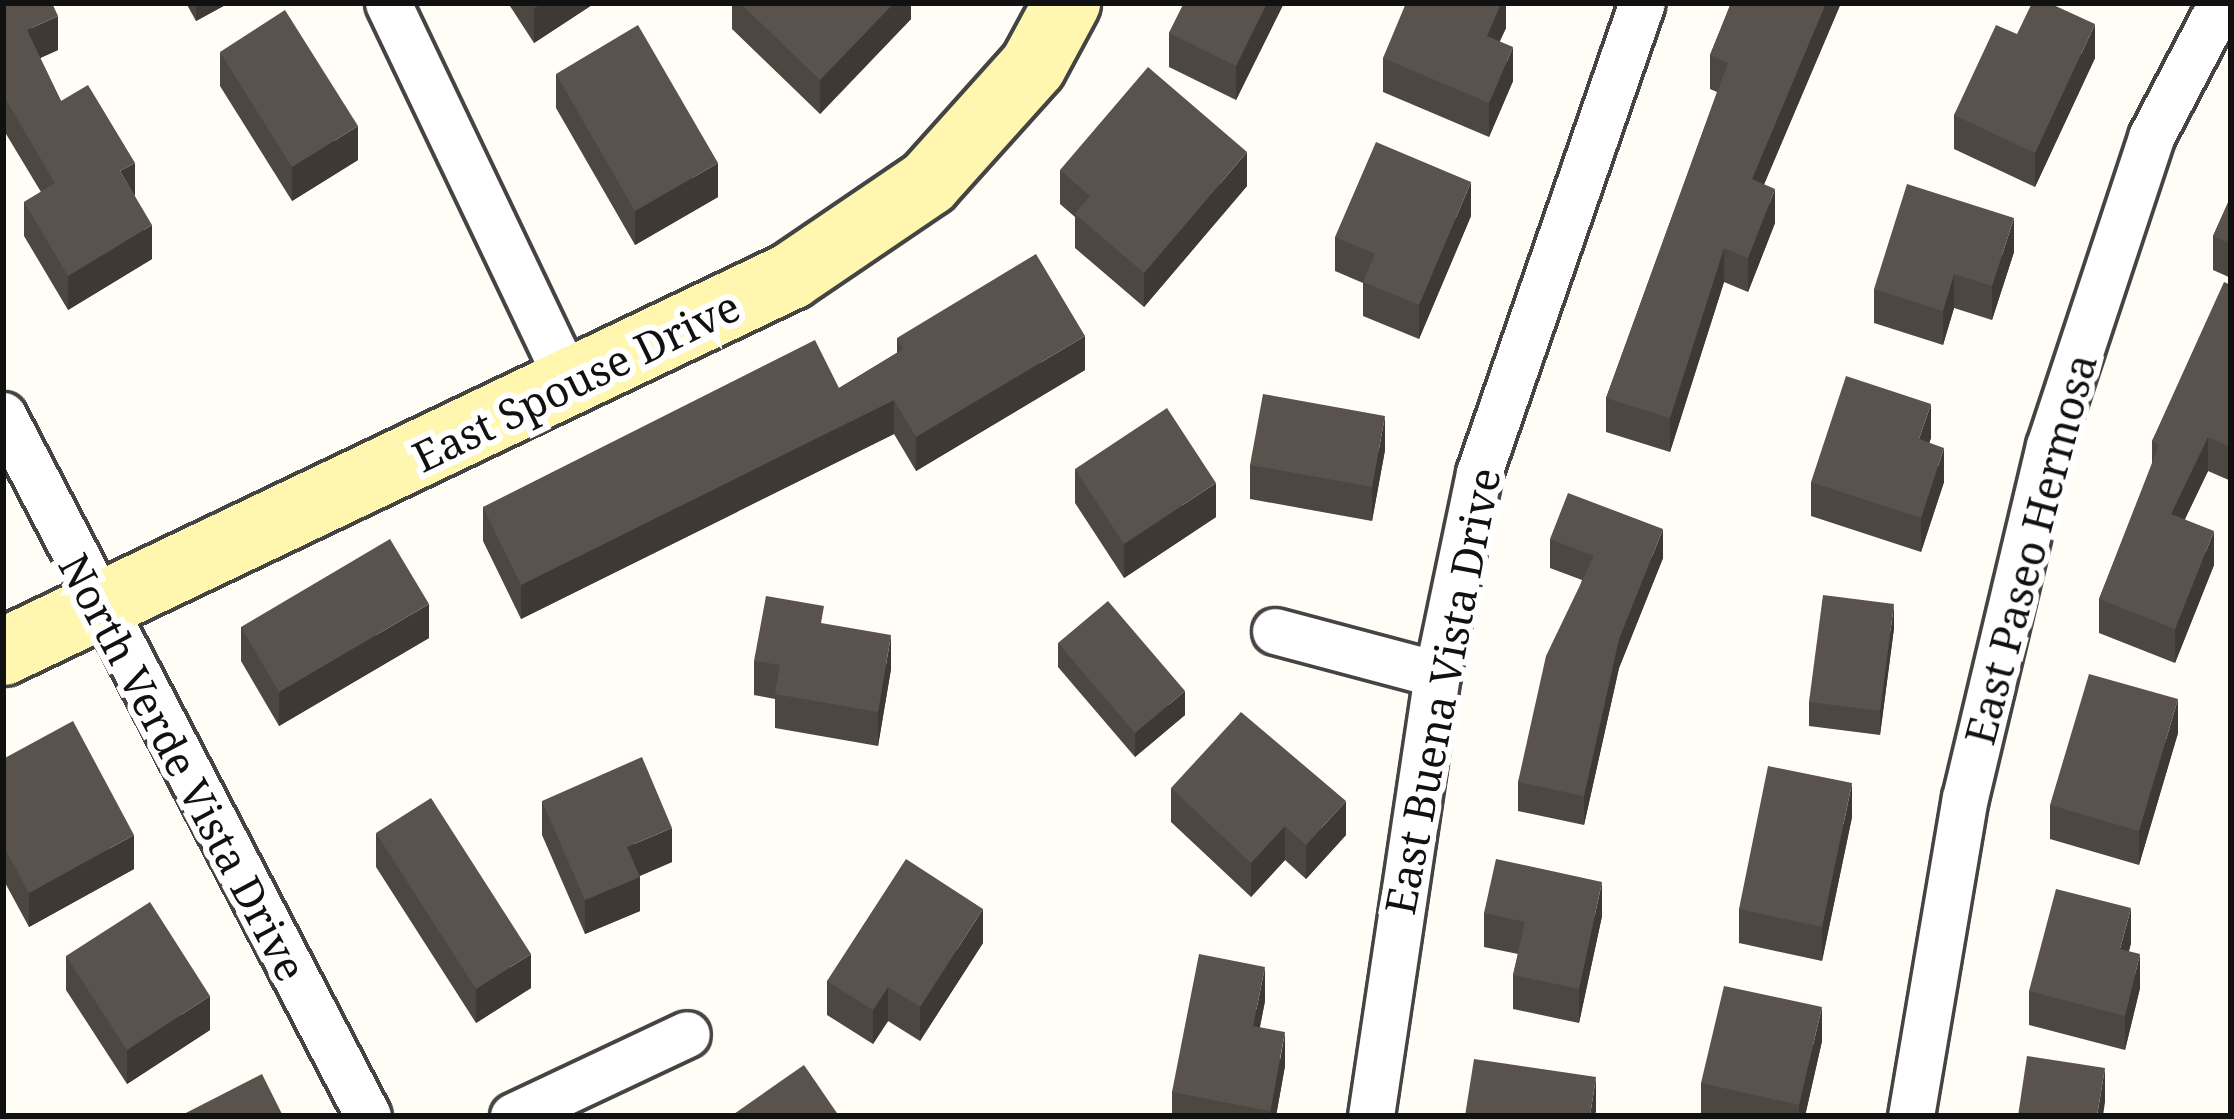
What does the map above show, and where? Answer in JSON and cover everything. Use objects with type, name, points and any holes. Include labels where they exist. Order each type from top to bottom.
[{"type":"main road","name":"East Spouse Drive","points":[[3,652],[571,386],[791,276],[928,183],[1033,66],[1067,3]]},
{"type":"street","points":[[388,3],[571,386]]},
{"type":"street","name":"East Buena Vista Drive","points":[[1371,1116],[1437,674],[1479,473],[1642,3]]},
{"type":"street","name":"East Paseo Hermosa","points":[[1911,1116],[1965,798],[2049,446],[2151,137],[2221,3]]},
{"type":"street","name":"North Verde Vista Drive","points":[[3,415],[97,608],[368,1116]]},
{"type":"street","points":[[1275,631],[1437,674]]},
{"type":"street","points":[[513,1116],[687,1034]]},
{"type":"building","points":[[3,3],[52,3],[58,16],[27,30],[61,101],[88,85],[135,163],[120,171],[152,225],[68,276],[24,202],[55,183],[3,95]]},
{"type":"building","points":[[740,3],[894,3],[820,80]]},
{"type":"building","points":[[1184,3],[1267,3],[1236,66],[1169,33]]},
{"type":"building","points":[[1406,3],[1501,3],[1487,36],[1513,47],[1489,103],[1383,58]]},
{"type":"building","points":[[1731,3],[1826,3],[1752,179],[1775,189],[1748,258],[1724,248],[1670,418],[1606,398],[1728,63],[1710,55]]},
{"type":"building","points":[[2032,3],[2049,3],[2095,24],[2035,153],[1954,115],[1996,25],[2017,34]]},
{"type":"building","points":[[285,10],[358,126],[292,167],[220,52]]},
{"type":"building","points":[[638,25],[718,163],[635,211],[556,74]]},
{"type":"building","points":[[1148,67],[1247,152],[1144,273],[1075,214],[1090,196],[1060,170]]},
{"type":"building","points":[[1376,142],[1471,182],[1419,305],[1363,282],[1375,254],[1335,237]]},
{"type":"building","points":[[1907,184],[2014,218],[1992,286],[1954,274],[1943,311],[1874,289]]},
{"type":"building","points":[[2231,196],[2231,244],[2213,236]]},
{"type":"building","points":[[1036,254],[1085,336],[916,437],[894,400],[521,585],[483,507],[815,340],[839,388],[903,349],[897,338]]},
{"type":"building","points":[[2224,282],[2231,285],[2231,447],[2208,437],[2171,514],[2214,531],[2175,629],[2099,599],[2159,445],[2152,441]]},
{"type":"building","points":[[1846,376],[1931,404],[1919,439],[1944,448],[1921,518],[1811,482]]},
{"type":"building","points":[[1263,394],[1385,416],[1372,487],[1250,465]]},
{"type":"building","points":[[1167,408],[1216,483],[1124,544],[1075,469]]},
{"type":"building","points":[[1568,493],[1663,529],[1619,639],[1584,796],[1518,782],[1546,656],[1594,556],[1550,539]]},
{"type":"building","points":[[390,539],[429,604],[279,692],[241,627]]},
{"type":"building","points":[[1823,595],[1894,604],[1880,711],[1809,702]]},
{"type":"building","points":[[766,596],[824,606],[821,623],[891,635],[878,712],[775,694],[780,665],[754,661]]},
{"type":"building","points":[[1108,601],[1185,691],[1135,733],[1058,643]]},
{"type":"building","points":[[2089,674],[2178,699],[2139,831],[2050,805]]},
{"type":"building","points":[[1241,712],[1346,801],[1306,845],[1285,826],[1251,863],[1171,788]]},
{"type":"building","points":[[73,721],[134,835],[29,893],[3,845],[3,759]]},
{"type":"building","points":[[642,757],[672,828],[627,847],[640,877],[585,900],[542,801]]},
{"type":"building","points":[[1768,766],[1852,783],[1822,927],[1739,909]]},
{"type":"building","points":[[431,798],[531,954],[476,989],[376,833]]},
{"type":"building","points":[[906,859],[983,909],[920,1007],[888,987],[873,1010],[827,981]]},
{"type":"building","points":[[1496,859],[1602,882],[1579,989],[1513,975],[1525,922],[1484,913]]},
{"type":"building","points":[[2056,889],[2131,908],[2120,949],[2140,954],[2125,1016],[2029,991]]},
{"type":"building","points":[[150,902],[210,996],[127,1050],[66,956]]},
{"type":"building","points":[[1199,954],[1265,967],[1253,1026],[1285,1032],[1270,1111],[1172,1092]]},
{"type":"building","points":[[1724,986],[1822,1007],[1799,1105],[1701,1083]]},
{"type":"building","points":[[2027,1056],[2105,1068],[2097,1116],[2018,1116]]},
{"type":"building","points":[[1474,1059],[1596,1077],[1590,1116],[1465,1116]]},
{"type":"building","points":[[804,1065],[839,1116],[731,1116]]},
{"type":"building","points":[[262,1074],[283,1116],[180,1116]]}]
